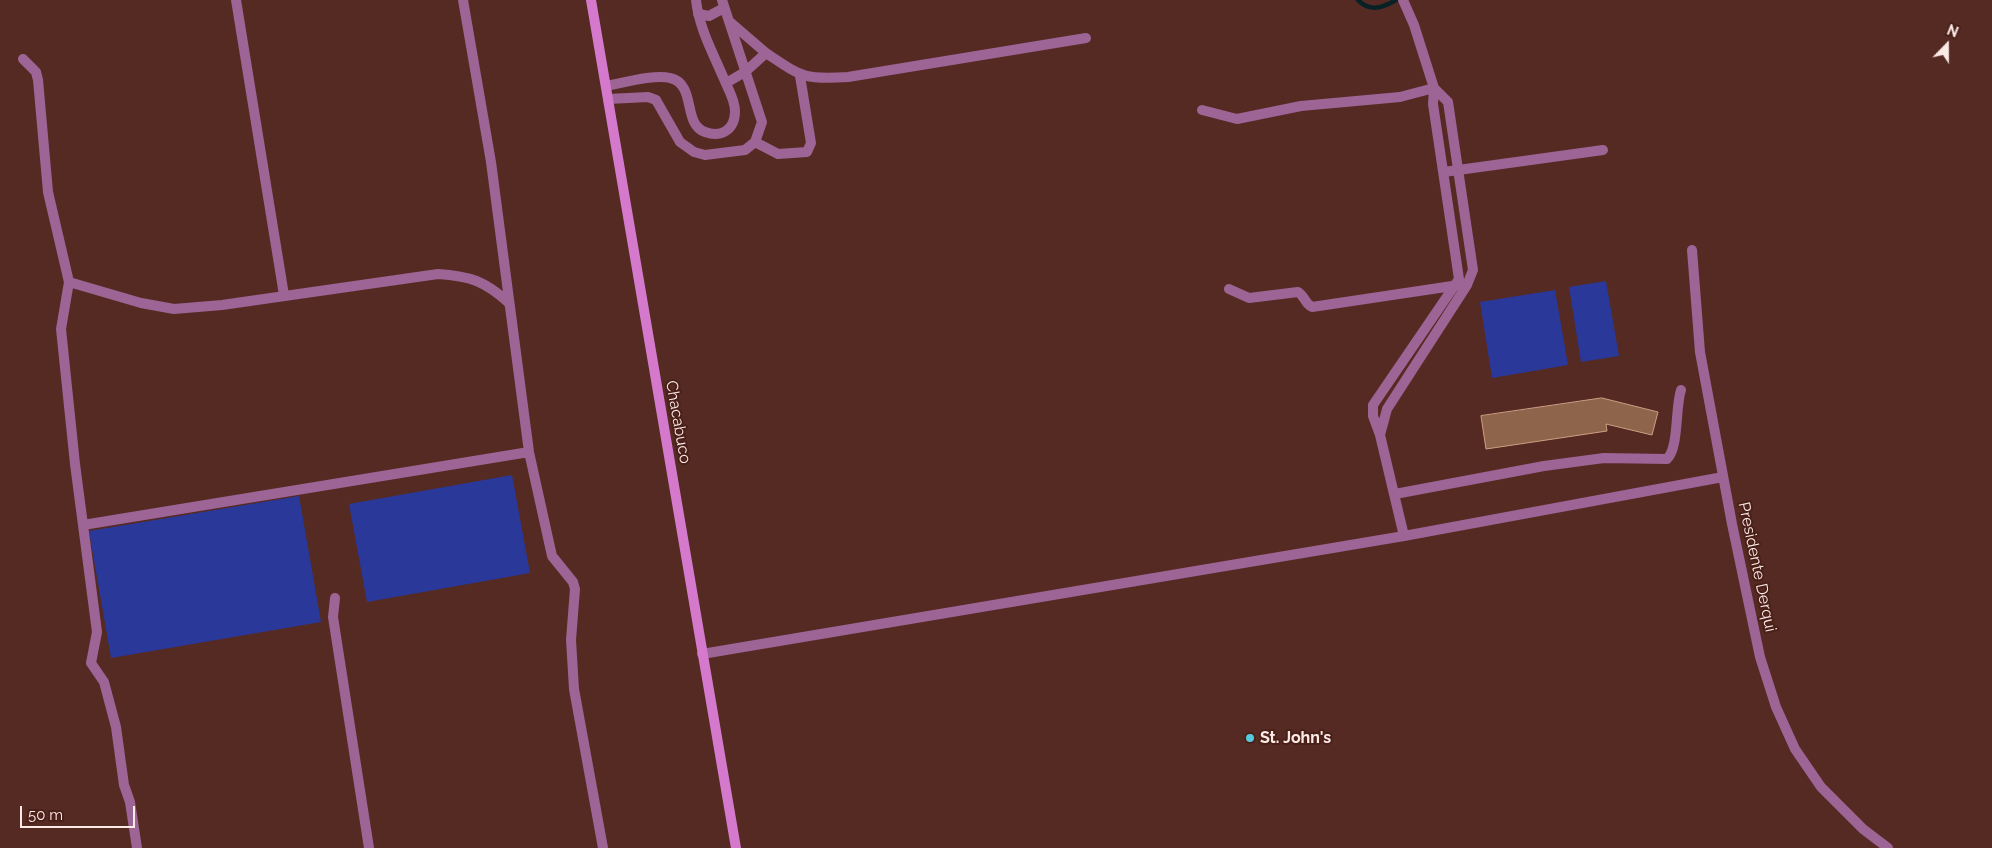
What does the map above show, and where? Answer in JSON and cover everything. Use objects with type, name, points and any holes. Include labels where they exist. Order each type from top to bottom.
[{"type":"street","points":[[236,0],[284,295]]},
{"type":"street","points":[[463,0],[491,162],[529,452],[552,556],[573,582],[575,589],[571,640],[574,689],[603,848]]},
{"type":"street","name":"Chacabuco","points":[[591,0],[736,848]]},
{"type":"street","points":[[606,86],[671,78],[681,84],[686,92],[693,120],[698,128],[716,136],[724,134],[730,128],[735,112],[726,83],[698,14],[696,0]]},
{"type":"street","points":[[1403,0],[1414,25],[1434,88],[1433,104],[1459,268],[1459,279],[1373,405],[1373,416],[1396,494],[1404,536]]},
{"type":"street","points":[[608,99],[648,97],[656,100],[680,142],[694,152],[705,155],[745,150],[755,142],[762,122],[723,4],[709,16],[698,14]]},
{"type":"street","points":[[729,21],[766,53],[800,76],[817,79],[848,77],[1086,38]]},
{"type":"street","points":[[726,83],[745,72],[766,53]]},
{"type":"street","points":[[23,59],[36,72],[38,80],[48,192],[69,282],[61,329],[96,632],[91,663],[104,682],[116,727],[124,785],[130,802],[137,848]]},
{"type":"street","points":[[755,142],[778,154],[807,152],[811,143],[800,76]]},
{"type":"street","points":[[1202,110],[1237,118],[1302,106],[1400,98],[1434,88]]},
{"type":"street","points":[[1380,435],[1387,409],[1467,284],[1473,270],[1473,258],[1448,102],[1434,88]]},
{"type":"street","points":[[1444,172],[1603,150]]},
{"type":"street","name":"Presidente Derqui","points":[[1692,250],[1700,352],[1723,478],[1760,657],[1776,707],[1795,749],[1820,787],[1863,829],[1888,848]]},
{"type":"street","points":[[69,282],[141,303],[167,308],[199,307],[438,274],[472,278],[485,283],[509,303]]},
{"type":"street","points":[[1229,289],[1249,298],[1298,292],[1303,295],[1308,305],[1312,307],[1467,284]]},
{"type":"street","points":[[1396,494],[1500,473],[1594,459],[1667,459],[1672,454],[1674,448],[1675,416],[1681,390]]},
{"type":"street","points":[[83,525],[529,452]]},
{"type":"street","points":[[702,654],[1404,536],[1723,478]]},
{"type":"street","points":[[334,598],[333,617],[369,848]]},
{"type":"shaded area","points":[[1606,281],[1619,356],[1581,362],[1569,287]]},
{"type":"shaded area","points":[[1555,290],[1568,365],[1492,378],[1480,302]]},
{"type":"shaded area","points":[[512,475],[530,573],[367,602],[349,504]]},
{"type":"shaded area","points":[[299,496],[321,622],[111,658],[89,531]]},
{"type":"building","points":[[1602,398],[1658,412],[1652,435],[1606,424],[1607,431],[1486,449],[1481,416]]},
{"type":"waterway","points":[[1358,0],[1372,8],[1382,7],[1396,0]]},
{"type":"place","name":"St. John's","points":[[1250,738]]}]
